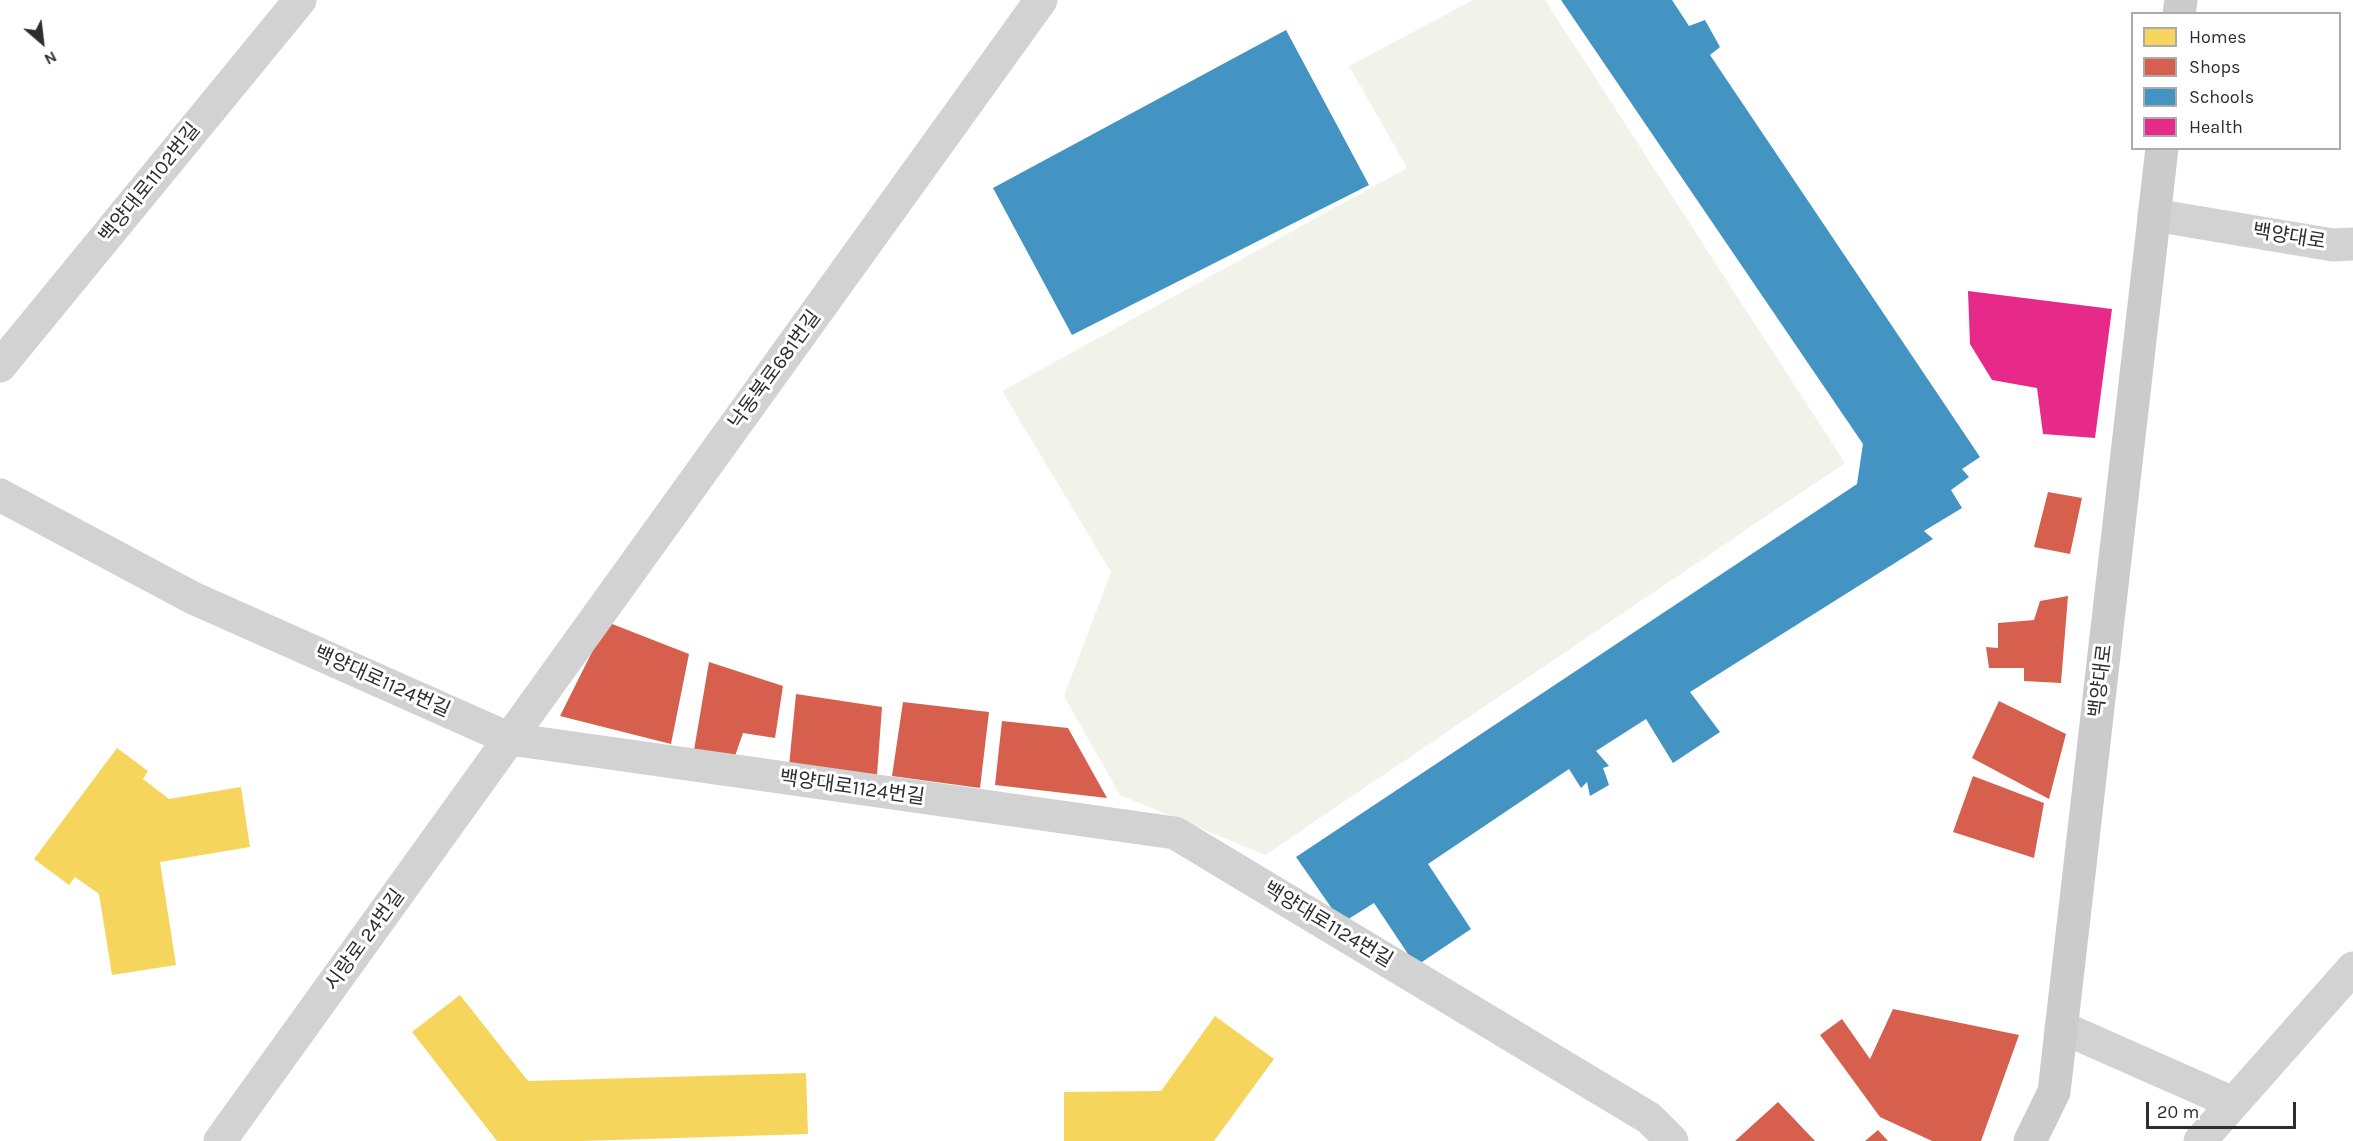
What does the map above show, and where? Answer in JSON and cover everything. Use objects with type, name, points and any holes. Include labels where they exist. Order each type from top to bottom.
[{"type":"main road","name":"백양대로","points":[[2030,1141],[2054,1092],[2163,150]]},
{"type":"street","name":"백양대로1102번길","points":[[0,366],[300,0]]},
{"type":"street","name":"낙동북로681번길","points":[[510,739],[1041,0]]},
{"type":"street","name":"백양대로","points":[[2154,215],[2333,245],[2353,244]]},
{"type":"street","name":"백양대로1124번길","points":[[0,495],[194,598],[510,739],[1175,833],[1649,1118],[1672,1141]]},
{"type":"street","name":"시랑로 24번길","points":[[220,1141],[510,739]]},
{"type":"street","points":[[2200,1141],[2353,968]]},
{"type":"street","points":[[2061,1027],[2233,1103]]},
{"type":"shaded area","points":[[1473,0],[1545,0],[1845,463],[1265,855],[1120,795],[1064,696],[1111,572],[1002,391],[1407,168],[1349,66]]},
{"type":"building: Homes","points":[[117,748],[148,771],[143,779],[169,799],[241,787],[250,847],[160,862],[176,965],[112,975],[99,894],[75,877],[69,885],[34,859]]},
{"type":"building: Homes","points":[[460,995],[528,1081],[806,1073],[808,1134],[580,1141],[497,1141],[412,1032]]},
{"type":"building: Homes","points":[[1215,1016],[1274,1059],[1214,1141],[1064,1141],[1064,1092],[1161,1091]]},
{"type":"building: Shops","points":[[2048,492],[2082,498],[2070,554],[2034,547]]},
{"type":"building: Shops","points":[[2068,596],[2061,683],[2024,681],[2024,668],[1989,668],[1986,647],[1998,648],[1998,623],[2034,620],[2040,601]]},
{"type":"building: Shops","points":[[607,622],[689,654],[671,744],[560,716]]},
{"type":"building: Shops","points":[[709,662],[783,686],[775,738],[743,733],[735,756],[694,750]]},
{"type":"building: Shops","points":[[796,694],[882,707],[877,775],[789,766]]},
{"type":"building: Shops","points":[[1999,701],[2066,734],[2049,799],[1972,758]]},
{"type":"building: Shops","points":[[903,702],[989,712],[980,788],[892,776]]},
{"type":"building: Shops","points":[[1002,721],[1068,728],[1107,798],[995,785]]},
{"type":"building: Shops","points":[[1973,776],[2044,803],[2034,858],[1953,832]]},
{"type":"building: Shops","points":[[1893,1009],[2019,1035],[1981,1141],[1932,1141],[1880,1117],[1820,1035],[1842,1019],[1870,1059]]},
{"type":"building: Shops","points":[[1778,1102],[1815,1141],[1735,1141]]},
{"type":"building: Shops","points":[[1878,1130],[1888,1141],[1865,1141]]},
{"type":"building: Schools","points":[[1561,0],[1672,0],[1689,26],[1705,20],[1720,47],[1710,55],[1980,457],[1962,469],[1969,477],[1951,490],[1962,508],[1924,531],[1933,539],[1690,692],[1720,732],[1673,763],[1646,719],[1596,751],[1609,766],[1603,768],[1609,785],[1590,796],[1587,782],[1581,788],[1569,769],[1428,864],[1471,929],[1416,966],[1374,903],[1342,923],[1296,857],[1857,484],[1863,444]]},
{"type":"building: Schools","points":[[1286,30],[1369,185],[1072,335],[993,188]]},
{"type":"building: Health","points":[[1968,291],[2112,309],[2095,438],[2043,434],[2037,388],[1992,380],[1970,344]]}]
